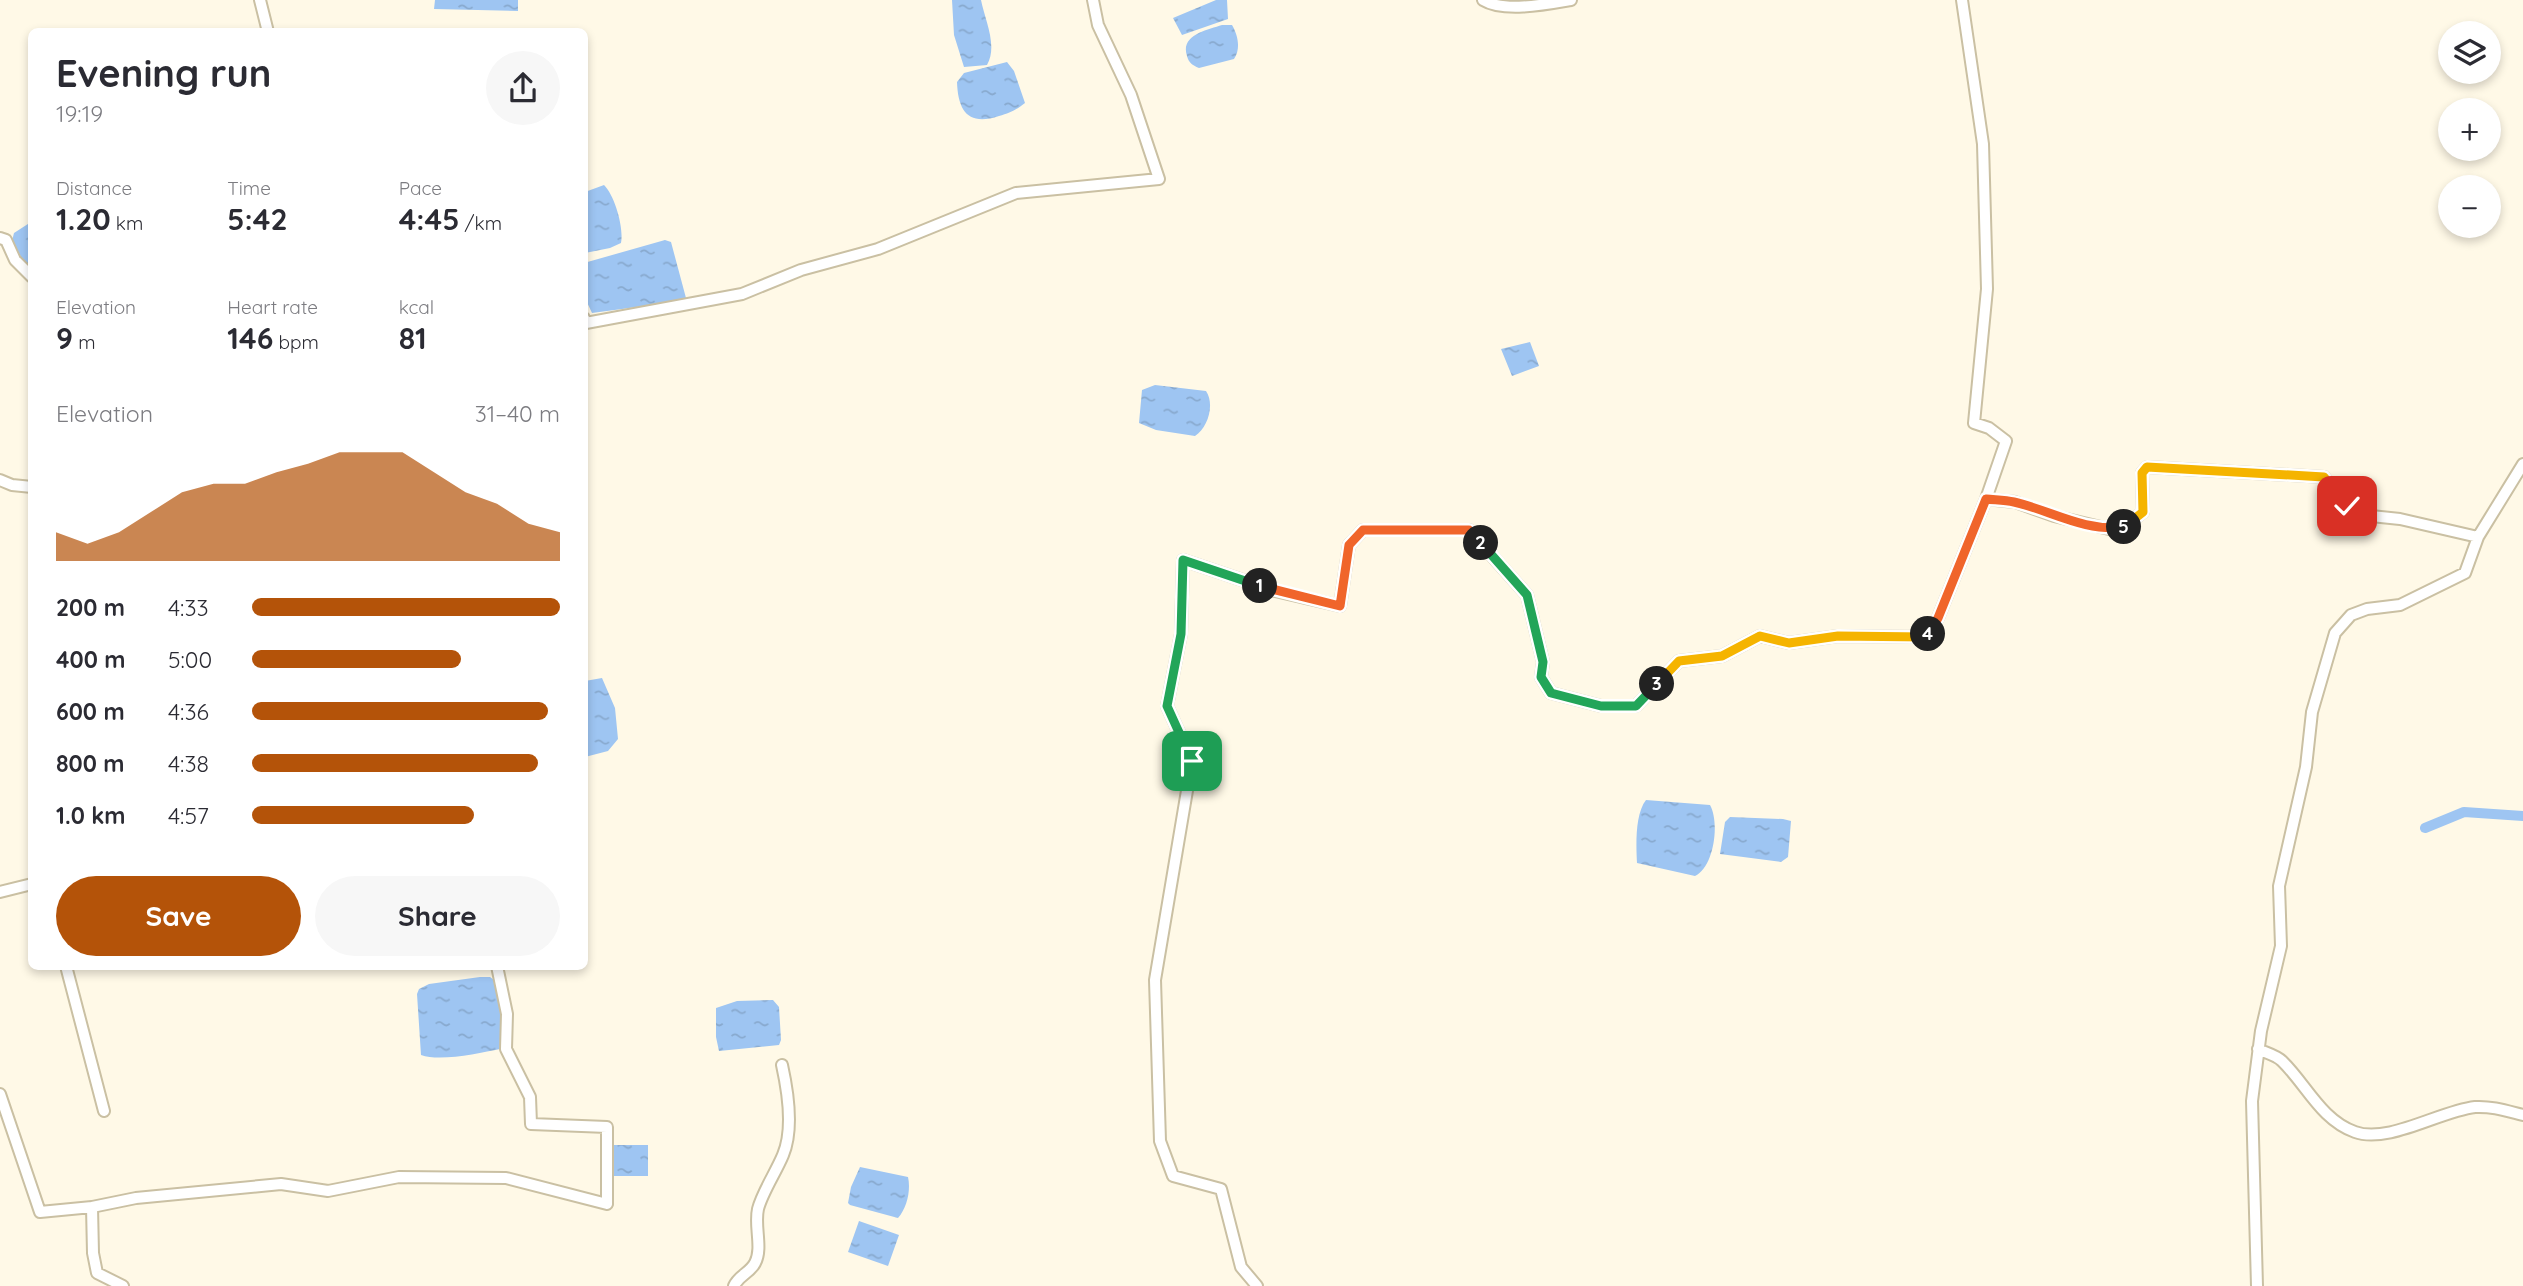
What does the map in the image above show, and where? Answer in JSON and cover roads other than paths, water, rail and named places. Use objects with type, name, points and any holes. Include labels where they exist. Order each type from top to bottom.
[{"type":"street","points":[[260,0],[267,28]]},
{"type":"street","points":[[588,323],[742,294],[802,270],[878,249],[1016,194],[1159,179],[1131,95],[1098,25],[1093,0]]},
{"type":"street","points":[[1483,0],[1495,5],[1538,6],[1571,0]]},
{"type":"street","points":[[1257,1286],[1241,1267],[1221,1189],[1173,1176],[1160,1142],[1155,980],[1192,761],[1167,706],[1181,634],[1183,560],[1275,591],[1340,606],[1349,545],[1363,530],[1469,530],[1527,595],[1543,662],[1541,677],[1551,693],[1601,706],[1636,706],[1679,661],[1722,656],[1760,636],[1789,643],[1838,636],[1926,637],[1938,618],[1986,499],[2006,441],[1989,428],[1973,423],[1986,289],[1983,144],[1962,0]]},
{"type":"street","points":[[0,238],[6,240],[15,260],[28,273]]},
{"type":"street","points":[[2257,1286],[2252,1101],[2258,1049],[2281,946],[2279,886],[2306,767],[2312,712],[2335,632],[2351,615],[2400,605],[2465,573],[2478,537],[2523,464]]},
{"type":"street","points":[[1986,499],[2015,502],[2054,516],[2109,529],[2124,527],[2143,512],[2142,473],[2147,467],[2324,477],[2352,514],[2400,519],[2478,537]]},
{"type":"street","points":[[0,480],[12,485],[28,487]]},
{"type":"street","points":[[0,892],[28,885]]},
{"type":"street","points":[[67,970],[104,1111]]},
{"type":"street","points":[[0,1094],[40,1212],[92,1207],[136,1198],[281,1184],[328,1191],[400,1177],[506,1178],[607,1204],[607,1127],[531,1125],[530,1097],[506,1049],[507,1014],[498,970]]},
{"type":"street","points":[[2258,1049],[2281,1059],[2308,1094],[2335,1121],[2356,1133],[2388,1133],[2475,1107],[2492,1107],[2523,1115]]},
{"type":"street","points":[[734,1286],[738,1278],[748,1272],[757,1259],[758,1209],[785,1152],[788,1104],[782,1065]]},
{"type":"street","points":[[92,1207],[93,1253],[97,1273],[123,1286]]},
{"type":"water","points":[[435,0],[518,0],[518,11],[434,9]]},
{"type":"water","points":[[952,0],[981,0],[991,41],[987,65],[964,67],[954,35]]},
{"type":"water","points":[[1216,0],[1227,0],[1228,19],[1182,35],[1173,18]]},
{"type":"water","points":[[1222,25],[1232,25],[1236,33],[1238,46],[1234,59],[1199,68],[1193,65],[1187,56],[1187,43],[1196,34]]},
{"type":"water","points":[[1007,62],[1014,71],[1025,103],[1010,112],[989,119],[973,118],[967,114],[960,101],[957,82],[964,73]]},
{"type":"water","points":[[604,185],[608,190],[618,212],[621,243],[588,252],[588,191]]},
{"type":"water","points":[[28,224],[28,264],[12,241],[14,233]]},
{"type":"water","points":[[665,240],[671,242],[686,298],[682,301],[592,313],[588,304],[588,262]]},
{"type":"water","points":[[1530,342],[1539,366],[1512,376],[1501,349]]},
{"type":"water","points":[[1155,385],[1206,391],[1210,409],[1207,422],[1200,432],[1195,436],[1156,430],[1139,423],[1142,390]]},
{"type":"water","points":[[602,678],[615,708],[618,739],[608,751],[588,756],[588,680]]},
{"type":"water","points":[[1646,800],[1710,805],[1715,822],[1711,854],[1702,871],[1695,876],[1637,863],[1638,821]]},
{"type":"water","points":[[1730,817],[1791,821],[1788,857],[1781,862],[1720,854],[1725,822]]},
{"type":"water","points":[[480,977],[494,980],[499,996],[504,1023],[500,1049],[449,1057],[421,1055],[417,994],[419,989],[429,984]]},
{"type":"water","points":[[773,1000],[779,1007],[779,1045],[719,1051],[716,1008],[737,1001]]},
{"type":"water","points":[[612,1145],[648,1145],[648,1176],[612,1176]]},
{"type":"water","points":[[860,1167],[908,1177],[908,1199],[898,1218],[848,1203],[851,1187]]},
{"type":"water","points":[[859,1221],[899,1235],[888,1266],[848,1252]]},
{"type":"waterway","points":[[2425,828],[2464,812],[2523,816]]}]
